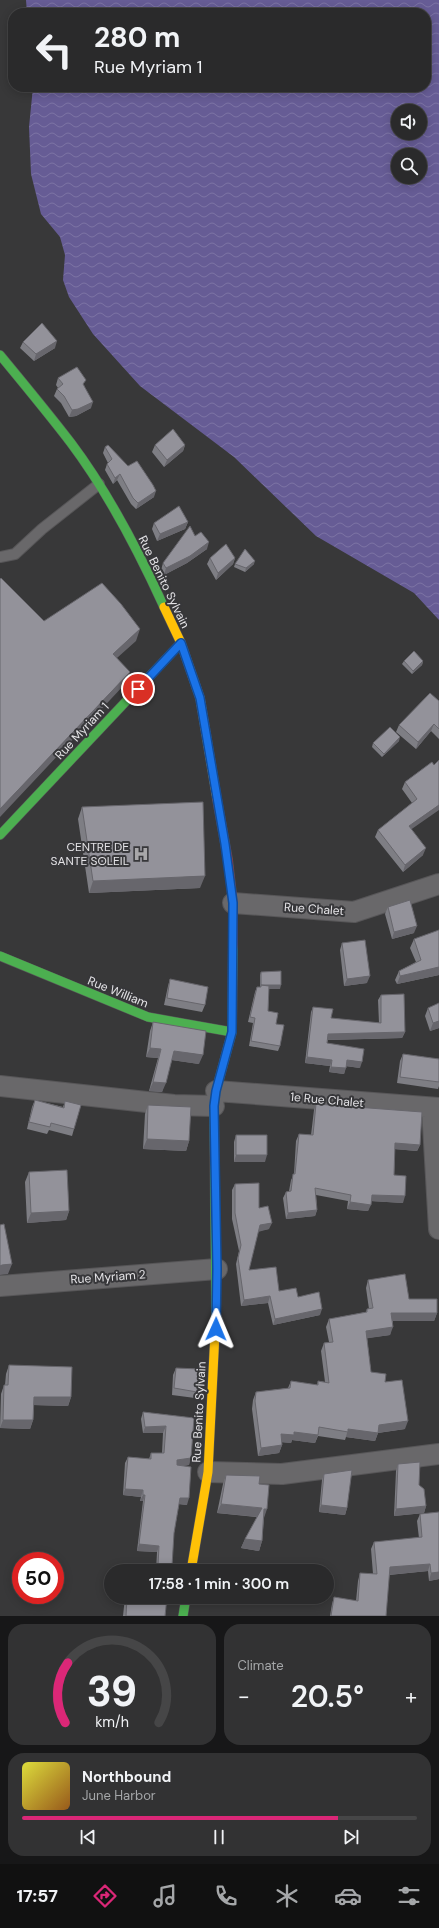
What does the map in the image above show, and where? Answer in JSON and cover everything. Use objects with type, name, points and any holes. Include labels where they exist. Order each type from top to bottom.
[{"type":"main road","name":"Rue Benito Sylvain","points":[[0,355],[71,443],[98,484],[152,580],[181,643],[200,698],[225,844],[233,903],[232,1032],[215,1098],[217,1269],[216,1329],[208,1472],[192,1564]]},
{"type":"main road","name":"Rue Myriam 1","points":[[0,835],[181,643]]},
{"type":"main road","name":"Rue William","points":[[0,956],[148,1017],[232,1032]]},
{"type":"main road","points":[[183,1616],[185,1604]]},
{"type":"street","name":"Rue Chalet","points":[[233,903],[354,912],[439,884]]},
{"type":"street","name":"1e Rue Chalet","points":[[0,1086],[159,1103],[215,1098],[435,1108]]},
{"type":"street","points":[[435,1108],[439,1229]]},
{"type":"street","name":"Rue Myriam 2","points":[[0,1286],[217,1269]]},
{"type":"street","points":[[208,1472],[282,1474],[439,1454]]},
{"type":"lane","points":[[0,558],[15,554],[42,529],[98,484]]},
{"type":"water","points":[[26,0],[439,0],[439,620],[414,593],[316,536],[234,457],[140,386],[93,334],[69,297],[63,280],[65,255],[60,237],[41,214],[31,174],[29,127],[32,92],[431,92],[431,8],[27,8]]},
{"type":"building","points":[[42,323],[57,341],[36,354],[23,342]]},
{"type":"building","points":[[77,367],[86,380],[83,384],[93,402],[78,409],[72,410],[64,396],[57,389],[63,384],[58,378]]},
{"type":"building","points":[[173,429],[185,445],[167,460],[155,445]]},
{"type":"building","points":[[108,445],[128,466],[137,461],[156,491],[138,503],[133,498],[120,474],[115,478],[107,464],[112,459],[105,447]]},
{"type":"building","points":[[179,506],[188,522],[160,534],[154,523]]},
{"type":"building","points":[[190,526],[195,536],[201,532],[209,542],[190,556],[166,568],[163,563]]},
{"type":"building","points":[[226,544],[235,558],[218,573],[210,558]]},
{"type":"building","points":[[245,549],[255,561],[246,568],[235,564]]},
{"type":"building","points":[[1,578],[44,621],[102,583],[121,604],[140,629],[113,654],[130,672],[0,809],[0,579]]},
{"type":"building","points":[[414,651],[423,661],[413,671],[404,661]]},
{"type":"building","points":[[430,693],[439,701],[439,729],[434,724],[418,742],[399,725]]},
{"type":"building","points":[[390,727],[400,737],[384,754],[373,743]]},
{"type":"building","points":[[439,760],[439,805],[409,826],[426,848],[405,865],[378,830],[417,799],[405,782],[432,762],[434,765]]},
{"type":"building","name":"CENTRE DE SANTE SOLEIL","points":[[203,802],[205,876],[93,881],[82,807]]},
{"type":"building","points":[[410,900],[417,926],[394,932],[388,907]]},
{"type":"building","points":[[439,930],[439,967],[400,976],[399,971],[421,960],[414,939]]},
{"type":"building","points":[[365,940],[370,976],[347,979],[342,943]]},
{"type":"building","points":[[281,971],[281,985],[261,985],[261,972]]},
{"type":"building","points":[[170,979],[208,987],[205,1005],[167,998]]},
{"type":"building","points":[[261,985],[269,986],[268,1011],[278,1013],[276,1024],[284,1025],[280,1046],[251,1041],[255,1018],[250,1017],[257,987],[261,987]]},
{"type":"building","points":[[404,994],[405,1032],[328,1034],[327,1043],[364,1049],[362,1062],[347,1060],[346,1068],[331,1067],[332,1060],[307,1057],[313,1007],[333,1009],[331,1018],[381,1023],[381,995]]},
{"type":"building","points":[[439,1003],[439,1021],[433,1023],[428,1008]]},
{"type":"building","points":[[153,1022],[206,1031],[203,1055],[174,1051],[166,1083],[153,1082],[161,1049],[150,1048]]},
{"type":"building","points":[[403,1054],[439,1059],[439,1082],[400,1077]]},
{"type":"building","points":[[35,1100],[64,1108],[65,1101],[81,1105],[74,1129],[51,1123],[50,1127],[29,1122]]},
{"type":"building","points":[[316,1104],[422,1112],[420,1145],[395,1143],[394,1175],[406,1176],[405,1196],[372,1195],[371,1205],[350,1202],[351,1195],[315,1188],[317,1210],[288,1213],[286,1192],[291,1191],[293,1174],[295,1174],[299,1134],[313,1135]]},
{"type":"building","points":[[148,1105],[191,1107],[189,1141],[147,1139]]},
{"type":"building","points":[[236,1135],[267,1135],[267,1155],[236,1155]]},
{"type":"building","points":[[67,1170],[69,1211],[31,1213],[29,1172]]},
{"type":"building","points":[[259,1183],[259,1208],[268,1206],[272,1223],[260,1225],[249,1270],[276,1267],[279,1291],[296,1288],[298,1297],[319,1292],[322,1309],[275,1319],[270,1296],[244,1300],[238,1258],[241,1245],[235,1213],[235,1184]]},
{"type":"building","points":[[4,1224],[12,1264],[0,1266],[0,1225]]},
{"type":"building","points":[[405,1274],[409,1299],[437,1299],[437,1313],[391,1313],[393,1327],[366,1331],[371,1372],[386,1374],[385,1382],[402,1380],[408,1421],[379,1425],[378,1433],[348,1429],[348,1432],[319,1427],[318,1435],[294,1432],[294,1435],[281,1434],[282,1445],[261,1448],[255,1401],[256,1392],[290,1388],[291,1381],[318,1385],[318,1381],[329,1383],[324,1343],[333,1342],[329,1319],[367,1312],[367,1309],[373,1308],[368,1280]]},
{"type":"building","points":[[9,1365],[72,1367],[71,1397],[34,1397],[33,1420],[3,1420],[4,1385],[8,1385]]},
{"type":"building","points":[[176,1368],[199,1369],[197,1392],[174,1388]]},
{"type":"building","points":[[143,1412],[194,1418],[191,1458],[177,1460],[177,1465],[191,1467],[189,1498],[180,1498],[174,1533],[172,1564],[158,1564],[159,1546],[139,1544],[145,1495],[143,1495],[143,1490],[125,1489],[128,1457],[151,1459],[151,1453],[164,1453],[166,1426],[145,1427]]},
{"type":"building","points":[[420,1462],[419,1485],[424,1489],[426,1506],[396,1509],[398,1464]]},
{"type":"building","points":[[352,1470],[347,1508],[321,1505],[324,1474]]},
{"type":"building","points":[[226,1475],[260,1476],[259,1484],[269,1485],[267,1509],[264,1509],[262,1541],[245,1539],[262,1508],[221,1504]]},
{"type":"building","points":[[439,1512],[439,1572],[431,1573],[430,1564],[390,1567],[386,1616],[331,1616],[334,1597],[358,1601],[360,1573],[377,1574],[374,1542],[422,1537],[420,1514]]},
{"type":"building","points":[[127,1604],[166,1604],[165,1616],[126,1616]]},
{"type":"traffic: fast","points":[[0,355],[71,443],[97,481],[122,522],[164,607]]},
{"type":"traffic: fast","points":[[0,835],[181,643]]},
{"type":"traffic: fast","points":[[216,1313],[214,1106],[216,1091],[232,1032],[233,947]]},
{"type":"traffic: fast","points":[[0,956],[148,1017],[232,1032]]},
{"type":"traffic: fast","points":[[183,1616],[185,1604]]},
{"type":"traffic: slow","points":[[164,607],[181,643],[200,698],[217,799]]},
{"type":"traffic: slow","points":[[192,1564],[208,1472],[216,1313]]},
{"type":"traffic: jam","points":[[217,799],[228,860],[233,903],[233,947]]},
{"type":"place","name":"CENTRE DE SANTE SOLEIL","points":[[141,854]]},
{"type":"route","points":[[138,689],[181,643],[200,698],[213,765],[228,860],[233,903],[232,1032],[216,1091],[214,1106],[217,1269],[216,1329]]}]
